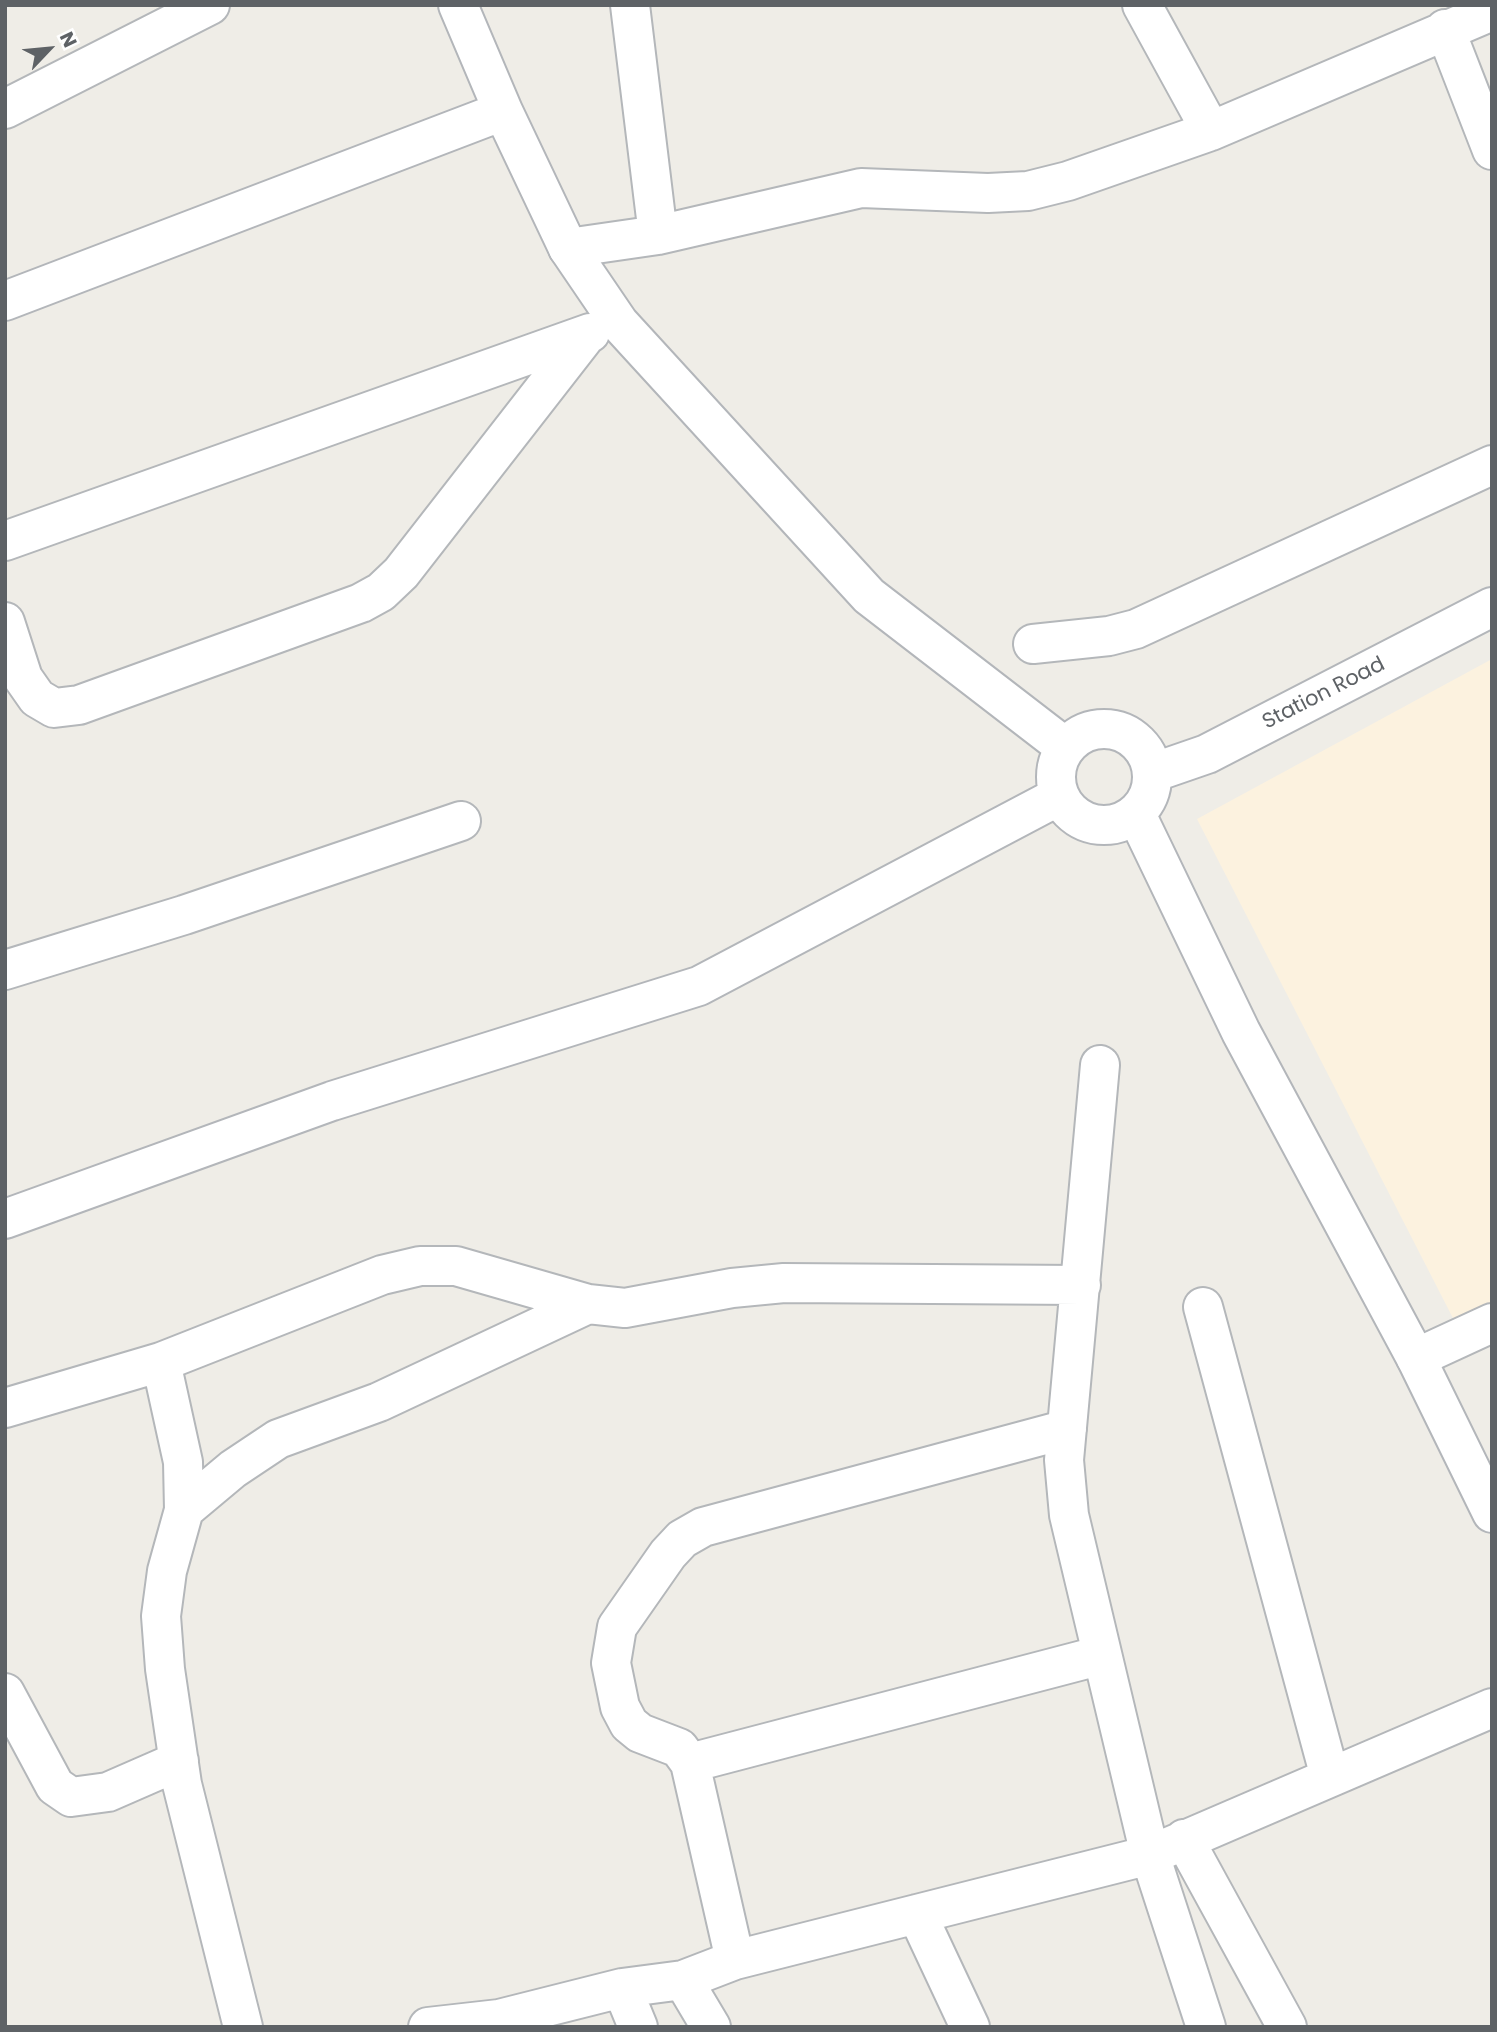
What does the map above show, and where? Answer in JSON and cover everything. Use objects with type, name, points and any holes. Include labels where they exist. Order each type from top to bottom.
[{"type":"street","points":[[6,104],[210,5]]},
{"type":"street","points":[[458,5],[503,111],[603,328],[869,596],[1065,747]]},
{"type":"street","points":[[630,5],[658,235]]},
{"type":"street","points":[[1143,5],[1211,131]]},
{"type":"street","points":[[568,248],[658,235],[861,188],[988,194],[1028,191],[1068,181],[1211,131],[1492,11]]},
{"type":"street","points":[[1446,29],[1492,150]]},
{"type":"street","points":[[5,301],[503,111]]},
{"type":"street","points":[[5,541],[603,328]]},
{"type":"street","points":[[5,622],[23,678],[37,698],[54,708],[79,705],[361,603],[381,592],[401,573],[603,328]]},
{"type":"street","points":[[1033,644],[1109,636],[1136,629],[1492,465]]},
{"type":"street","name":"Station Road","points":[[1152,773],[1207,754],[1492,607]]},
{"type":"street","points":[[1109,728],[1125,733],[1138,743],[1148,756],[1152,773],[1149,795],[1136,814],[1121,822],[1104,825],[1084,821],[1068,811],[1059,796],[1055,779],[1057,762],[1065,747],[1077,736],[1092,729],[1109,728]]},
{"type":"street","points":[[5,1219],[332,1101],[699,986],[1059,796]]},
{"type":"street","points":[[1136,814],[1241,1031],[1416,1358],[1492,1513]]},
{"type":"street","points":[[5,970],[184,915],[461,821]]},
{"type":"street","points":[[1100,1065],[1064,1460],[1069,1515],[1150,1855],[1206,2027]]},
{"type":"street","points":[[5,1408],[161,1362],[382,1275],[420,1266],[456,1266],[588,1304],[625,1308],[733,1288],[784,1283],[1081,1285]]},
{"type":"street","points":[[184,1510],[233,1469],[278,1439],[379,1402],[588,1304]]},
{"type":"street","points":[[1203,1307],[1330,1777]]},
{"type":"street","points":[[1416,1358],[1492,1323]]},
{"type":"street","points":[[161,1362],[183,1462],[184,1510],[167,1571],[161,1616],[179,1761],[243,2027]]},
{"type":"street","points":[[735,1961],[690,1763],[679,1748],[640,1733],[629,1724],[620,1707],[611,1663],[617,1627],[682,1539],[703,1527],[1068,1429]]},
{"type":"street","points":[[690,1763],[1102,1656]]},
{"type":"street","points":[[5,1693],[55,1786],[71,1797],[108,1792],[179,1761]]},
{"type":"street","points":[[428,2027],[500,2023],[622,1988],[683,1980],[735,1961],[1150,1855],[1492,1708]]},
{"type":"street","points":[[1184,1839],[1287,2027]]},
{"type":"street","points":[[917,1914],[970,2027]]},
{"type":"street","points":[[683,1980],[711,2027]]},
{"type":"street","points":[[622,1988],[638,2027]]},
{"type":"shaded area","points":[[1492,659],[1492,1310],[1457,1326],[1197,819]]}]
